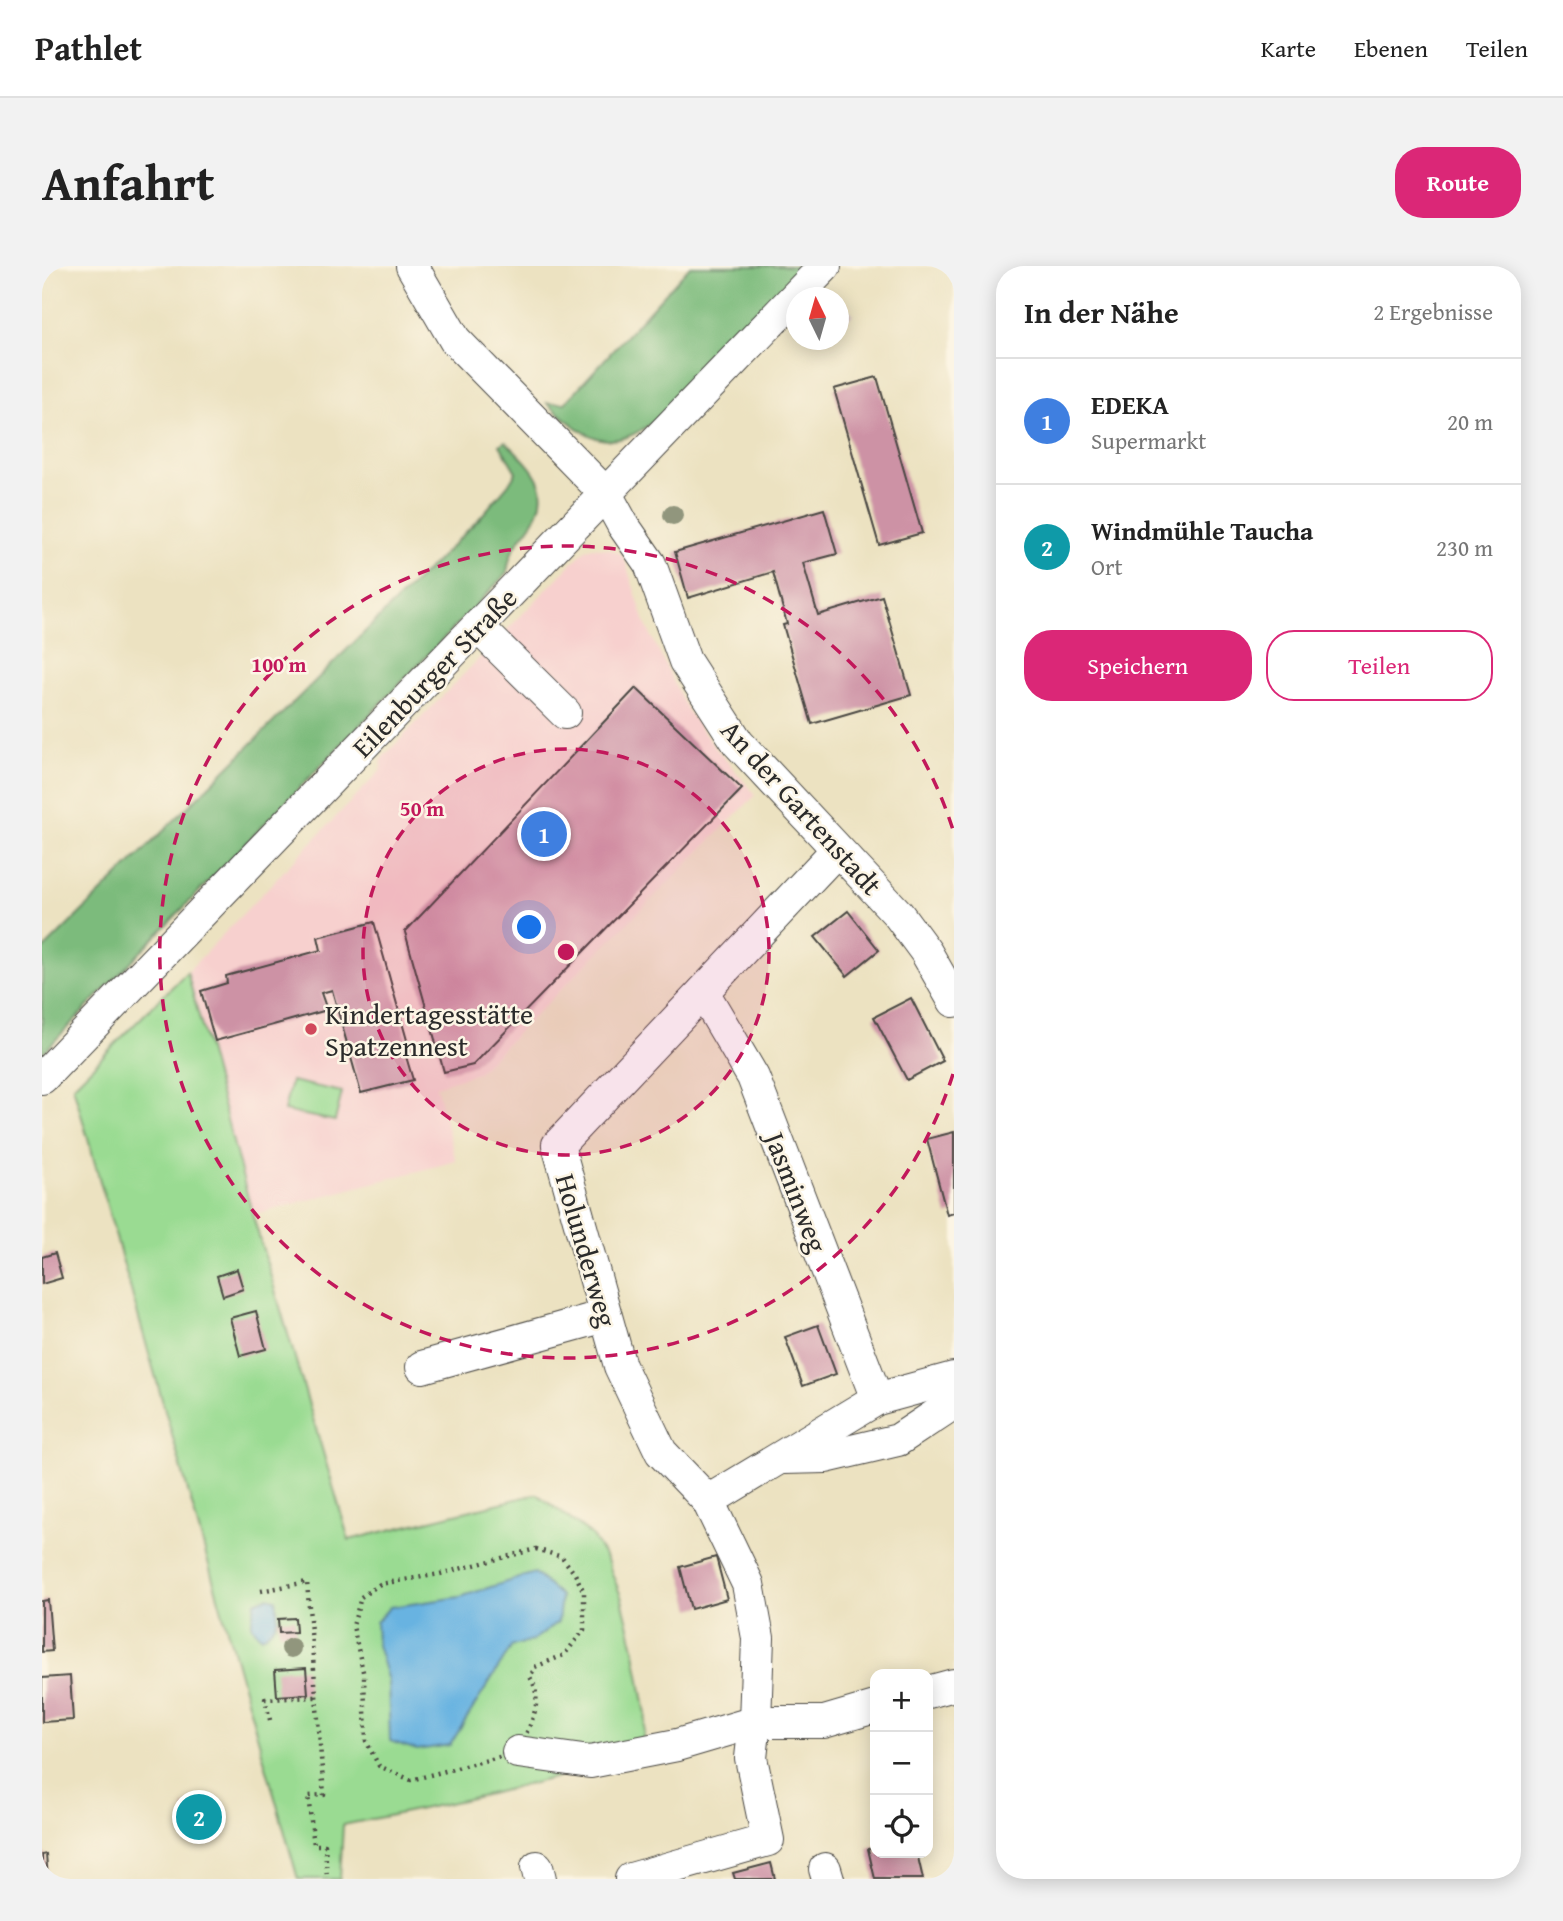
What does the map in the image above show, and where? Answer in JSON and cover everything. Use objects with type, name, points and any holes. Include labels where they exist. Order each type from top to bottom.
[{"type":"street","name":"An der Gartenstadt","points":[[412,266],[455,340],[606,494],[623,525],[650,564],[685,661],[738,743],[898,914],[926,952],[954,1001]]},
{"type":"street","name":"Eilenburger Straße","points":[[42,1078],[825,266]]},
{"type":"street","points":[[478,627],[565,713]]},
{"type":"street","name":"Holunderweg","points":[[631,1879],[768,1840],[751,1758],[758,1638],[748,1584],[708,1501],[661,1452],[620,1366],[558,1145],[837,850]]},
{"type":"street","name":"Jasminweg","points":[[702,992],[753,1077],[877,1399]]},
{"type":"street","points":[[422,1367],[605,1316]]},
{"type":"street","points":[[708,1501],[877,1399],[954,1378]]},
{"type":"street","points":[[779,1458],[826,1457],[898,1440],[954,1403]]},
{"type":"street","points":[[933,1691],[954,1685]]},
{"type":"street","points":[[518,1752],[590,1762],[677,1745],[755,1722],[824,1722],[870,1708]]},
{"type":"path","points":[[536,1549],[562,1557],[584,1592],[584,1630],[564,1655],[535,1667],[530,1677],[536,1687],[538,1706],[518,1752],[411,1780],[379,1766],[366,1741],[364,1676],[353,1626],[361,1597],[380,1584],[440,1574],[536,1549]]},
{"type":"path","points":[[261,1591],[307,1582],[324,1795],[308,1796],[314,1845],[325,1845],[327,1879]]},
{"type":"path","points":[[270,1720],[265,1699],[316,1697]]},
{"type":"shaded area","points":[[592,547],[610,549],[623,555],[646,625],[687,710],[756,795],[477,1073],[436,1086],[456,1161],[252,1215],[187,972],[381,770],[382,758],[584,551]]},
{"type":"green space","points":[[690,266],[804,266],[659,418],[642,430],[613,440],[600,439],[576,427],[547,403],[565,403]]},
{"type":"green space","points":[[505,441],[533,471],[542,491],[537,515],[514,549],[507,573],[42,1054],[42,951],[478,520],[516,472],[500,445]]},
{"type":"green space","points":[[187,972],[253,1216],[349,1540],[537,1494],[591,1535],[607,1560],[622,1599],[646,1715],[641,1752],[530,1784],[343,1825],[340,1879],[298,1879],[73,1086]]},
{"type":"green space","points":[[291,1081],[342,1092],[335,1121],[284,1111]]},
{"type":"water","points":[[534,1573],[561,1596],[558,1622],[532,1641],[512,1646],[450,1745],[417,1750],[390,1741],[388,1681],[377,1645],[376,1622],[390,1607],[460,1597]]},
{"type":"water","points":[[267,1597],[276,1599],[278,1617],[272,1628],[262,1637],[252,1621],[255,1602]]},
{"type":"building","points":[[877,377],[922,533],[879,545],[834,389]]},
{"type":"building","points":[[824,509],[837,554],[803,563],[818,615],[882,596],[911,695],[812,724],[783,625],[787,624],[773,572],[688,598],[675,552]]},
{"type":"building","points":[[636,688],[742,789],[473,1065],[444,1072],[405,932]]},
{"type":"building","points":[[848,911],[879,950],[847,976],[815,937]]},
{"type":"building","points":[[374,922],[410,1051],[405,1053],[413,1080],[361,1093],[332,990],[321,993],[327,1010],[215,1041],[201,991],[227,983],[226,976],[321,950],[318,937]]},
{"type":"building","points":[[911,998],[943,1061],[907,1080],[874,1017]]},
{"type":"building","points":[[954,1132],[954,1213],[947,1215],[927,1139]]},
{"type":"building","points":[[55,1253],[62,1278],[42,1284],[42,1257]]},
{"type":"building","points":[[237,1269],[243,1289],[223,1296],[217,1276]]},
{"type":"building","points":[[256,1311],[266,1349],[240,1356],[230,1318]]},
{"type":"building","points":[[818,1325],[836,1374],[803,1386],[785,1337]]},
{"type":"building","points":[[716,1557],[727,1599],[691,1609],[680,1567]]},
{"type":"building","points":[[48,1600],[52,1651],[42,1652],[42,1601]]},
{"type":"building","points":[[295,1618],[296,1632],[279,1633],[278,1619]]},
{"type":"building","points":[[306,1668],[308,1694],[277,1696],[275,1670]]},
{"type":"building","points":[[70,1676],[73,1720],[42,1722],[42,1678]]},
{"type":"building","points":[[212,1804],[214,1828],[186,1830],[184,1806]]},
{"type":"building","points":[[46,1854],[48,1879],[42,1879],[42,1855]]},
{"type":"building","points":[[870,1858],[918,1858],[923,1879],[875,1879]]},
{"type":"building","points":[[771,1863],[775,1879],[735,1879],[733,1873]]},
{"type":"place","name":"EDEKA","points":[[544,834]]},
{"type":"place","name":"Kindertagesstätte Spatzennest","points":[[311,1029]]},
{"type":"place","name":"Windmühle Taucha","points":[[199,1817]]}]
